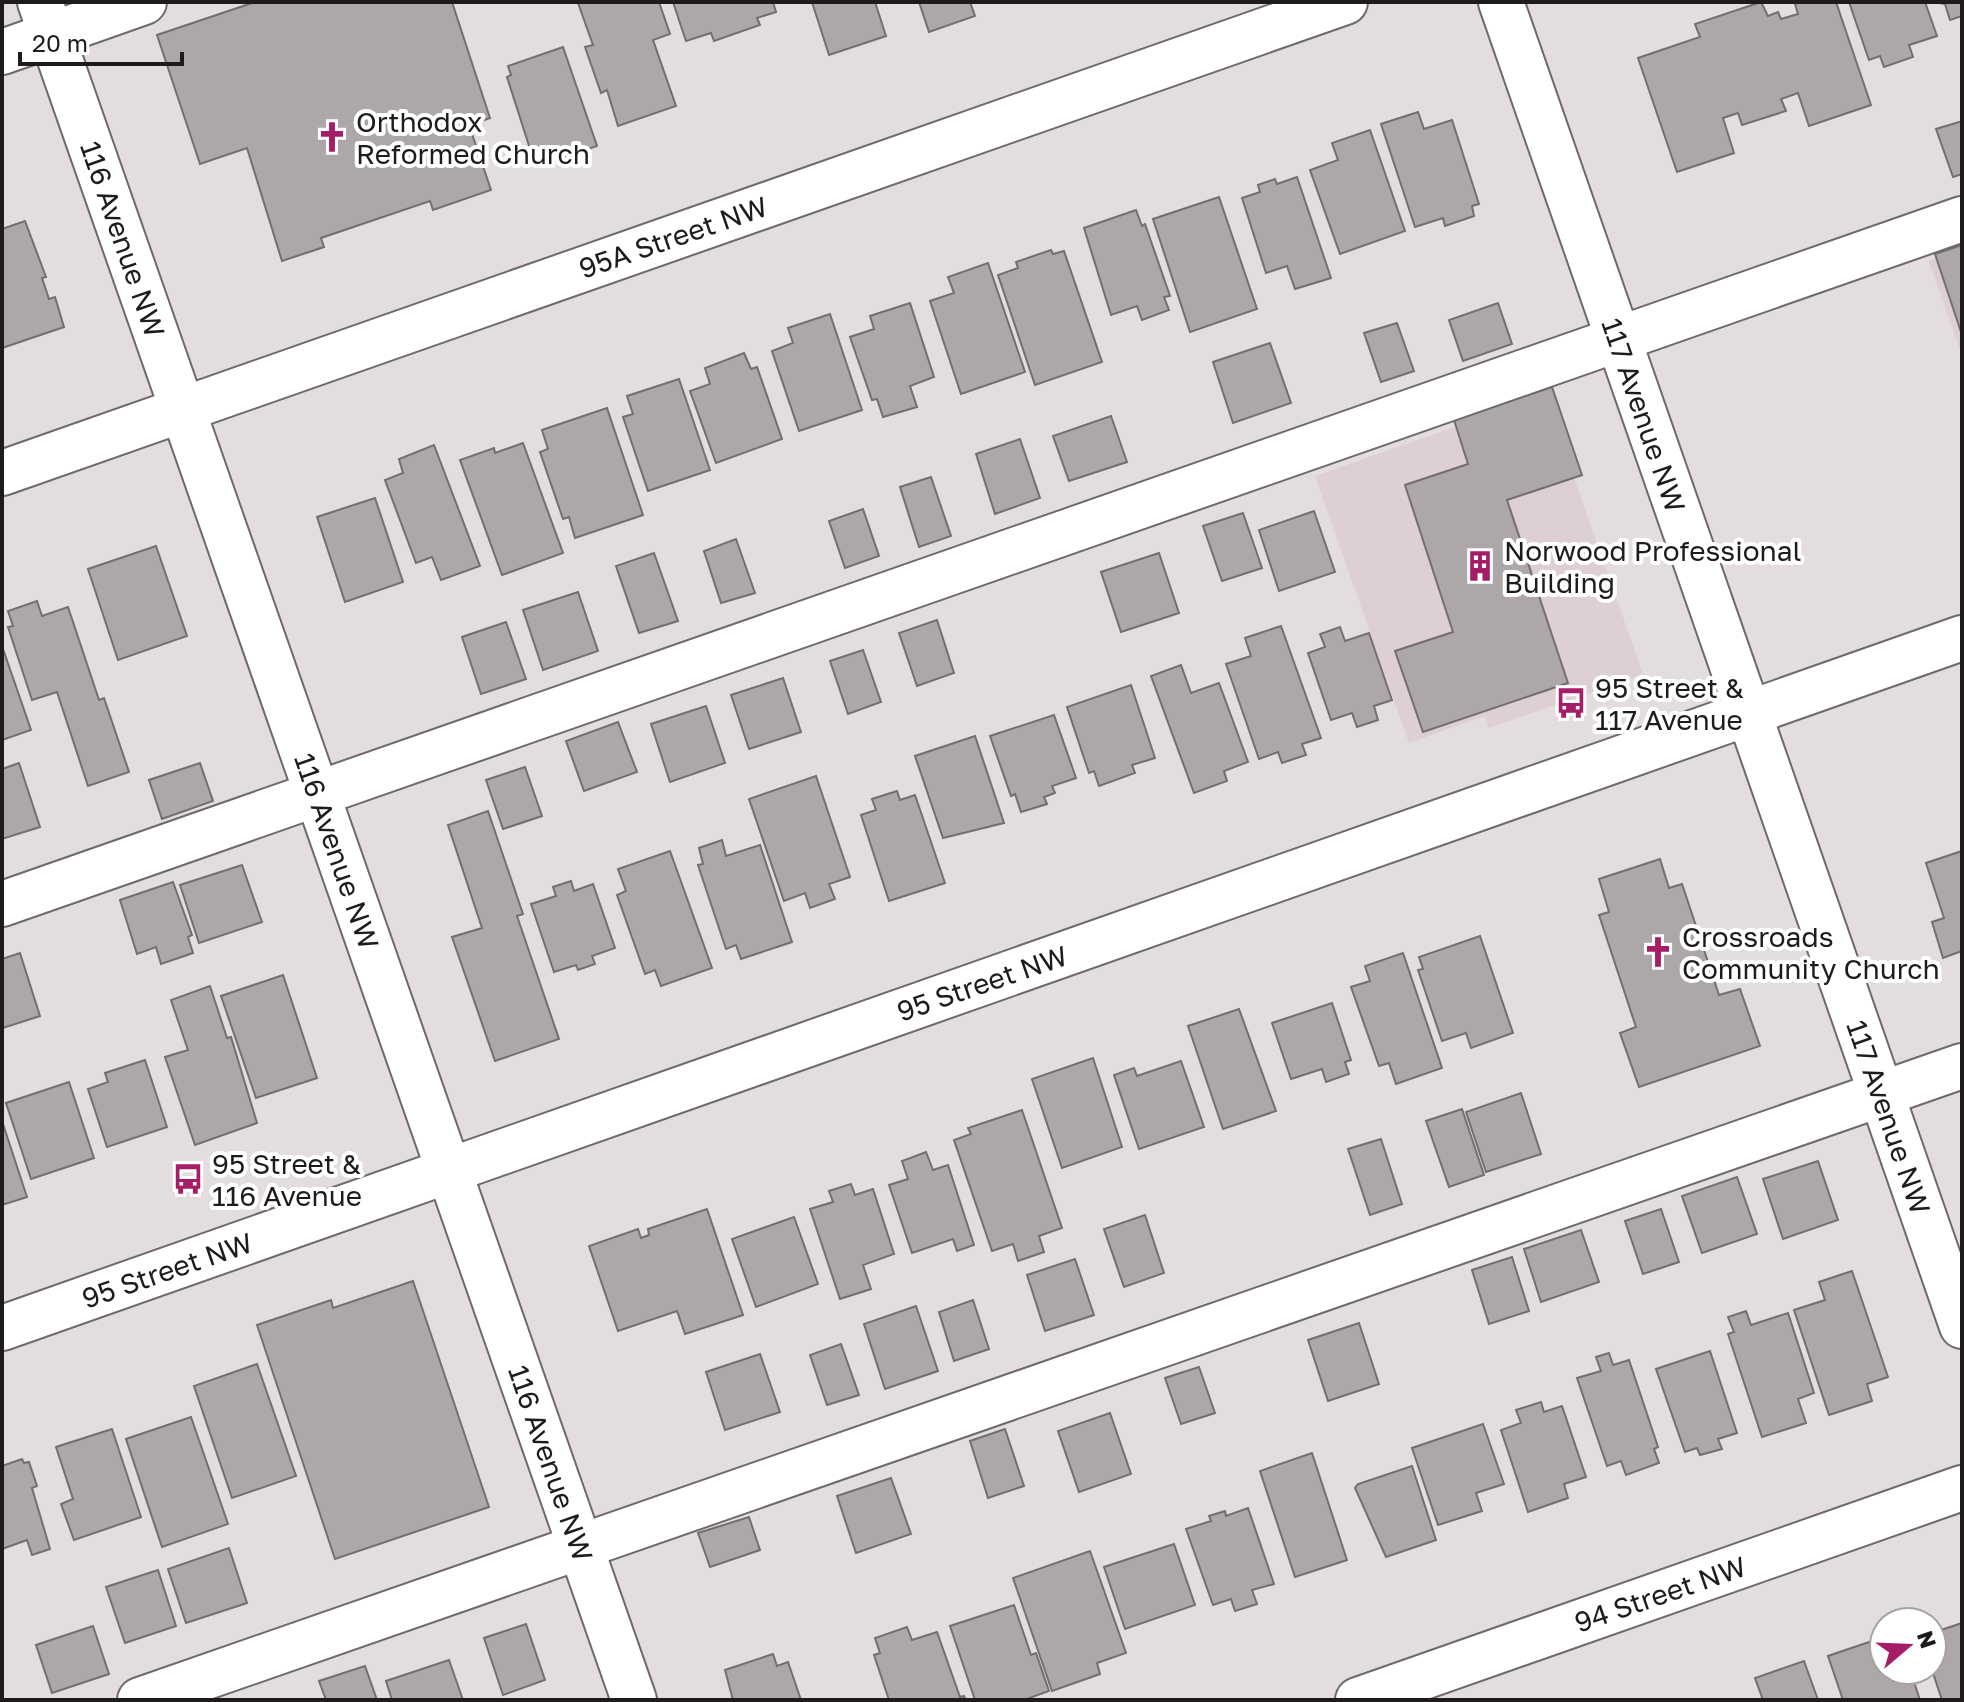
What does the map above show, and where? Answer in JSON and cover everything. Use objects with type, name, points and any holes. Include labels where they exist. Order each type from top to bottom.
[{"type":"street","points":[[2,52],[45,18],[144,2]]},
{"type":"street","name":"95A Street NW","points":[[2,473],[1345,2]]},
{"type":"street","name":"117 Avenue NW","points":[[1501,2],[1962,1326]]},
{"type":"street","name":"116 Avenue NW","points":[[45,18],[634,1700]]},
{"type":"street","points":[[2,904],[1962,219]]},
{"type":"street","name":"95 Street NW","points":[[2,1328],[1962,638]]},
{"type":"street","points":[[140,1700],[1962,1066]]},
{"type":"street","name":"94 Street NW","points":[[1358,1700],[1962,1488]]},
{"type":"shaded area","points":[[1962,249],[1962,356],[1929,261]]},
{"type":"shaded area","points":[[1545,395],[1643,674],[1489,728],[1485,716],[1409,743],[1315,476]]},
{"type":"building","name":"Orthodox Reformed Church","points":[[255,2],[452,2],[490,118],[469,125],[491,190],[433,210],[430,201],[321,238],[324,247],[282,261],[247,148],[200,164],[157,35]]},
{"type":"building","points":[[659,2],[670,34],[653,40],[676,106],[618,126],[607,90],[601,93],[585,47],[593,45],[578,3]]},
{"type":"building","points":[[673,2],[773,2],[776,12],[757,18],[760,25],[714,41],[711,33],[686,41]]},
{"type":"building","points":[[812,2],[875,2],[886,36],[829,55]]},
{"type":"building","points":[[919,2],[970,2],[975,16],[929,32]]},
{"type":"building","points":[[1761,2],[1768,16],[1778,12],[1781,19],[1798,14],[1795,4],[1801,2],[1836,2],[1871,105],[1809,126],[1798,93],[1781,99],[1786,111],[1742,125],[1738,113],[1723,118],[1734,153],[1677,172],[1638,58],[1700,37],[1695,24]]},
{"type":"building","points":[[1849,2],[1925,2],[1937,36],[1909,45],[1913,57],[1884,67],[1880,56],[1869,60]]},
{"type":"building","points":[[1934,2],[1962,2],[1962,16],[1950,20],[1945,4]]},
{"type":"building","points":[[563,47],[597,146],[547,164],[543,152],[532,155],[507,77],[511,75],[508,66]]},
{"type":"building","points":[[1418,112],[1424,129],[1452,120],[1479,204],[1472,206],[1474,216],[1445,226],[1443,218],[1415,227],[1381,124]]},
{"type":"building","points":[[1962,121],[1962,174],[1953,177],[1936,129]]},
{"type":"building","points":[[1370,130],[1405,231],[1340,254],[1310,170],[1338,160],[1332,143]]},
{"type":"building","points":[[1297,177],[1331,278],[1295,289],[1287,266],[1266,273],[1242,198],[1260,192],[1258,185],[1275,179],[1277,184]]},
{"type":"building","points":[[1219,197],[1257,309],[1190,332],[1153,219]]},
{"type":"building","points":[[1136,210],[1142,226],[1145,224],[1170,296],[1164,297],[1169,310],[1142,320],[1137,306],[1111,315],[1084,228]]},
{"type":"building","points":[[25,221],[46,277],[42,278],[49,299],[55,297],[64,327],[2,348],[2,229]]},
{"type":"building","points":[[1962,245],[1962,335],[1935,254]]},
{"type":"building","points":[[1051,250],[1053,254],[1064,251],[1102,362],[1035,385],[998,275],[1018,268],[1016,262]]},
{"type":"building","points":[[988,263],[1025,372],[961,394],[930,301],[954,293],[948,277]]},
{"type":"building","points":[[910,303],[934,377],[910,386],[917,407],[883,417],[877,399],[872,400],[850,337],[874,329],[870,316]]},
{"type":"building","points":[[1498,303],[1512,344],[1463,361],[1449,320]]},
{"type":"building","points":[[830,314],[862,410],[799,431],[772,351],[793,343],[788,328]]},
{"type":"building","points":[[1397,323],[1414,371],[1381,382],[1364,333]]},
{"type":"building","points":[[1270,343],[1291,403],[1233,423],[1213,362]]},
{"type":"building","points":[[744,353],[751,369],[757,367],[782,439],[716,463],[690,391],[710,384],[705,368]]},
{"type":"building","points":[[679,379],[710,470],[648,491],[623,417],[633,414],[627,396]]},
{"type":"building","name":"Norwood Professional Building","points":[[1552,387],[1582,475],[1507,500],[1568,683],[1423,732],[1395,651],[1453,632],[1405,485],[1468,464],[1454,420]]},
{"type":"building","points":[[607,408],[643,515],[575,538],[569,517],[563,519],[540,452],[548,449],[542,430]]},
{"type":"building","points":[[1111,416],[1127,462],[1069,481],[1053,436]]},
{"type":"building","points":[[1020,439],[1040,498],[995,514],[976,454]]},
{"type":"building","points":[[523,443],[563,553],[502,575],[460,460],[494,448],[495,453]]},
{"type":"building","points":[[434,445],[480,566],[441,580],[432,557],[416,563],[385,480],[403,473],[399,459]]},
{"type":"building","points":[[931,477],[951,536],[919,547],[900,487]]},
{"type":"building","points":[[375,498],[403,582],[345,602],[317,517]]},
{"type":"building","points":[[863,509],[879,556],[845,568],[829,521]]},
{"type":"building","points":[[1314,511],[1335,572],[1279,591],[1259,530]]},
{"type":"building","points":[[1243,513],[1262,568],[1222,581],[1203,526]]},
{"type":"building","points":[[736,539],[755,593],[721,603],[704,551]]},
{"type":"building","points":[[156,546],[187,636],[118,660],[88,569]]},
{"type":"building","points":[[654,553],[678,621],[639,633],[616,566]]},
{"type":"building","points":[[1159,553],[1179,613],[1121,632],[1101,572]]},
{"type":"building","points":[[578,592],[598,651],[543,670],[523,610]]},
{"type":"building","points":[[37,601],[42,616],[68,607],[99,700],[104,698],[129,772],[88,786],[57,692],[32,700],[8,627],[13,626],[8,611]]},
{"type":"building","points":[[937,620],[954,673],[917,686],[899,633]]},
{"type":"building","points":[[506,622],[526,679],[481,694],[462,637]]},
{"type":"building","points":[[1281,626],[1321,738],[1302,744],[1306,755],[1282,763],[1278,752],[1259,759],[1226,664],[1251,656],[1245,638]]},
{"type":"building","points":[[1340,627],[1345,641],[1369,633],[1392,700],[1374,706],[1378,720],[1357,727],[1352,713],[1331,720],[1308,653],[1325,647],[1320,634]]},
{"type":"building","points":[[2,646],[31,730],[2,740]]},
{"type":"building","points":[[863,650],[881,702],[848,714],[830,661]]},
{"type":"building","points":[[1181,665],[1191,693],[1219,683],[1248,762],[1224,771],[1227,781],[1194,793],[1151,676]]},
{"type":"building","points":[[783,678],[801,732],[749,749],[731,695]]},
{"type":"building","points":[[1131,685],[1155,758],[1132,765],[1135,773],[1099,786],[1094,771],[1089,773],[1067,707]]},
{"type":"building","points":[[706,706],[725,763],[670,782],[651,724]]},
{"type":"building","points":[[1054,715],[1076,778],[1052,786],[1055,793],[1044,797],[1047,804],[1021,812],[1015,794],[1011,796],[990,736]]},
{"type":"building","points":[[618,722],[637,772],[584,791],[566,741]]},
{"type":"building","points":[[975,736],[1004,823],[943,838],[915,756]]},
{"type":"building","points":[[19,763],[40,827],[2,839],[2,769]]},
{"type":"building","points":[[200,763],[213,801],[162,819],[149,780]]},
{"type":"building","points":[[525,767],[542,816],[503,829],[486,780]]},
{"type":"building","points":[[816,776],[850,877],[829,884],[835,899],[810,908],[805,893],[784,901],[749,799]]},
{"type":"building","points":[[897,791],[900,800],[915,795],[945,883],[889,901],[861,815],[876,810],[872,799]]},
{"type":"building","points":[[488,811],[523,914],[517,916],[559,1039],[495,1061],[452,937],[482,928],[448,825]]},
{"type":"building","points":[[722,840],[726,856],[760,845],[792,942],[741,959],[736,945],[726,949],[698,865],[703,864],[699,848]]},
{"type":"building","points":[[670,851],[712,968],[661,986],[655,970],[645,974],[617,895],[626,891],[618,869]]},
{"type":"building","points":[[1962,851],[1962,951],[1943,958],[1932,922],[1944,918],[1926,863]]},
{"type":"building","name":"Crossroads Community Church","points":[[1660,859],[1669,888],[1682,884],[1719,995],[1740,989],[1760,1046],[1639,1087],[1620,1033],[1636,1027],[1599,915],[1609,912],[1599,879]]},
{"type":"building","points":[[242,865],[262,922],[199,943],[180,885]]},
{"type":"building","points":[[571,881],[574,891],[593,884],[615,948],[592,956],[595,964],[578,970],[576,965],[554,972],[531,904],[556,896],[553,887]]},
{"type":"building","points":[[173,882],[192,935],[188,937],[193,953],[161,964],[156,947],[137,954],[120,900]]},
{"type":"building","points":[[1480,936],[1513,1033],[1471,1048],[1466,1033],[1442,1041],[1418,970],[1423,969],[1419,957]]},
{"type":"building","points":[[20,953],[40,1016],[3,1028],[2,959]]},
{"type":"building","points":[[1403,953],[1442,1068],[1396,1084],[1389,1063],[1379,1066],[1351,987],[1370,981],[1365,966]]},
{"type":"building","points":[[283,975],[317,1078],[256,1098],[221,996]]},
{"type":"building","points":[[210,986],[227,1038],[231,1037],[257,1123],[195,1145],[165,1057],[188,1050],[171,1000]]},
{"type":"building","points":[[1332,1003],[1351,1060],[1345,1062],[1349,1074],[1326,1082],[1322,1069],[1291,1079],[1272,1023]]},
{"type":"building","points":[[1239,1009],[1276,1111],[1223,1129],[1188,1026]]},
{"type":"building","points":[[1093,1058],[1122,1147],[1062,1168],[1032,1079]]},
{"type":"building","points":[[145,1060],[167,1127],[107,1147],[88,1089],[108,1082],[105,1073]]},
{"type":"building","points":[[1181,1061],[1204,1127],[1139,1149],[1114,1075],[1134,1068],[1137,1076]]},
{"type":"building","points":[[69,1082],[94,1158],[31,1179],[6,1103]]},
{"type":"building","points":[[1521,1093],[1541,1154],[1486,1172],[1466,1112]]},
{"type":"building","points":[[1462,1109],[1484,1175],[1449,1187],[1426,1121]]},
{"type":"building","points":[[1022,1110],[1062,1228],[1039,1236],[1044,1252],[1018,1261],[1013,1244],[992,1251],[954,1140],[971,1134],[968,1128]]},
{"type":"building","points":[[2,1121],[27,1197],[2,1205]]},
{"type":"building","points":[[1381,1139],[1402,1204],[1370,1215],[1348,1149]]},
{"type":"building","points":[[926,1152],[933,1170],[948,1165],[974,1245],[957,1251],[953,1239],[912,1253],[889,1185],[908,1179],[902,1161]]},
{"type":"building","points":[[1818,1161],[1838,1220],[1783,1239],[1763,1179]]},
{"type":"building","points":[[1737,1177],[1757,1234],[1702,1253],[1682,1196]]},
{"type":"building","points":[[851,1184],[855,1195],[873,1189],[894,1254],[863,1265],[871,1289],[840,1299],[810,1209],[833,1202],[829,1191]]},
{"type":"building","points":[[707,1209],[743,1315],[685,1334],[677,1311],[618,1331],[589,1246],[638,1229],[641,1238],[649,1235],[648,1229]]},
{"type":"building","points":[[1661,1209],[1679,1262],[1643,1274],[1625,1221]]},
{"type":"building","points":[[1145,1215],[1164,1273],[1124,1287],[1104,1229]]},
{"type":"building","points":[[794,1217],[818,1284],[756,1307],[732,1239]]},
{"type":"building","points":[[1581,1230],[1599,1282],[1541,1302],[1524,1249]]},
{"type":"building","points":[[1512,1257],[1529,1311],[1489,1324],[1472,1270]]},
{"type":"building","points":[[1075,1259],[1094,1315],[1045,1331],[1027,1275]]},
{"type":"building","points":[[1852,1271],[1888,1377],[1867,1384],[1872,1401],[1829,1415],[1794,1310],[1825,1300],[1819,1282]]},
{"type":"building","points":[[413,1281],[489,1507],[335,1559],[257,1325],[331,1300],[333,1308]]},
{"type":"building","points":[[973,1300],[989,1349],[954,1361],[939,1312]]},
{"type":"building","points":[[916,1306],[938,1371],[885,1389],[864,1324]]},
{"type":"building","points":[[1746,1311],[1751,1325],[1788,1313],[1814,1393],[1798,1399],[1806,1423],[1762,1437],[1728,1334],[1734,1332],[1728,1317]]},
{"type":"building","points":[[1359,1323],[1379,1384],[1328,1401],[1308,1340]]},
{"type":"building","points":[[841,1344],[859,1395],[827,1405],[810,1355]]},
{"type":"building","points":[[1710,1351],[1737,1433],[1718,1439],[1722,1449],[1700,1455],[1697,1448],[1685,1452],[1656,1369]]},
{"type":"building","points":[[1609,1353],[1613,1365],[1629,1360],[1658,1447],[1654,1449],[1659,1463],[1626,1475],[1621,1461],[1607,1466],[1577,1378],[1601,1371],[1596,1357]]},
{"type":"building","points":[[760,1354],[780,1412],[725,1430],[706,1372]]},
{"type":"building","points":[[257,1364],[296,1476],[232,1498],[194,1386]]},
{"type":"building","points":[[1199,1367],[1215,1413],[1181,1424],[1165,1378]]},
{"type":"building","points":[[1541,1402],[1544,1412],[1562,1406],[1586,1477],[1564,1484],[1568,1498],[1528,1512],[1501,1430],[1521,1423],[1516,1410]]},
{"type":"building","points":[[1110,1413],[1131,1474],[1079,1492],[1058,1431]]},
{"type":"building","points":[[191,1417],[228,1524],[162,1547],[126,1439]]},
{"type":"building","points":[[1483,1424],[1504,1484],[1476,1493],[1482,1511],[1438,1525],[1412,1448]]},
{"type":"building","points":[[112,1429],[141,1517],[74,1540],[61,1504],[73,1499],[56,1447]]},
{"type":"building","points":[[1005,1429],[1024,1486],[988,1498],[970,1441]]},
{"type":"building","points":[[1312,1453],[1347,1560],[1295,1577],[1260,1471]]},
{"type":"building","points":[[22,1459],[24,1463],[29,1462],[37,1486],[32,1488],[50,1549],[32,1555],[27,1540],[2,1549],[2,1466]]},
{"type":"building","points":[[1412,1466],[1436,1540],[1386,1557],[1355,1488],[1358,1484]]},
{"type":"building","points":[[891,1478],[911,1534],[856,1553],[837,1496]]},
{"type":"building","points":[[1248,1508],[1274,1584],[1252,1590],[1257,1604],[1235,1611],[1231,1599],[1213,1605],[1186,1529],[1211,1521],[1209,1516],[1225,1511],[1226,1516]]},
{"type":"building","points":[[749,1517],[760,1550],[710,1567],[698,1533]]},
{"type":"building","points":[[1174,1544],[1195,1605],[1125,1629],[1104,1567]]},
{"type":"building","points":[[229,1548],[247,1603],[186,1623],[168,1569]]},
{"type":"building","points":[[1090,1551],[1126,1653],[1097,1663],[1100,1674],[1052,1691],[1013,1578]]},
{"type":"building","points":[[158,1570],[176,1626],[125,1643],[106,1587]]},
{"type":"building","points":[[1014,1605],[1031,1655],[1036,1653],[1049,1691],[1024,1700],[975,1700],[950,1626]]},
{"type":"building","points":[[1962,1623],[1962,1700],[1942,1700],[1937,1686],[1948,1686],[1948,1628]]},
{"type":"building","points":[[526,1624],[545,1680],[503,1695],[484,1638]]},
{"type":"building","points":[[93,1626],[109,1674],[52,1693],[36,1645]]},
{"type":"building","points":[[907,1627],[912,1640],[937,1632],[960,1697],[964,1696],[966,1700],[889,1700],[874,1655],[880,1653],[875,1638]]},
{"type":"building","points":[[1868,1642],[1868,1686],[1915,1686],[1920,1700],[1843,1700],[1828,1656]]},
{"type":"building","points":[[773,1654],[777,1666],[788,1662],[801,1700],[733,1700],[725,1670]]},
{"type":"building","points":[[449,1660],[463,1700],[392,1700],[386,1681]]},
{"type":"building","points":[[1804,1661],[1818,1700],[1763,1700],[1755,1678]]},
{"type":"building","points":[[365,1666],[377,1700],[326,1700],[319,1681]]},
{"type":"place","name":"Orthodox Reformed Church","points":[[332,137]]},
{"type":"place","name":"Norwood Professional Building","points":[[1480,566]]},
{"type":"place","name":"95 Street & 117 Avenue","points":[[1571,703]]},
{"type":"place","name":"Crossroads Community Church","points":[[1658,952]]},
{"type":"place","name":"95 Street & 116 Avenue","points":[[188,1179]]}]
